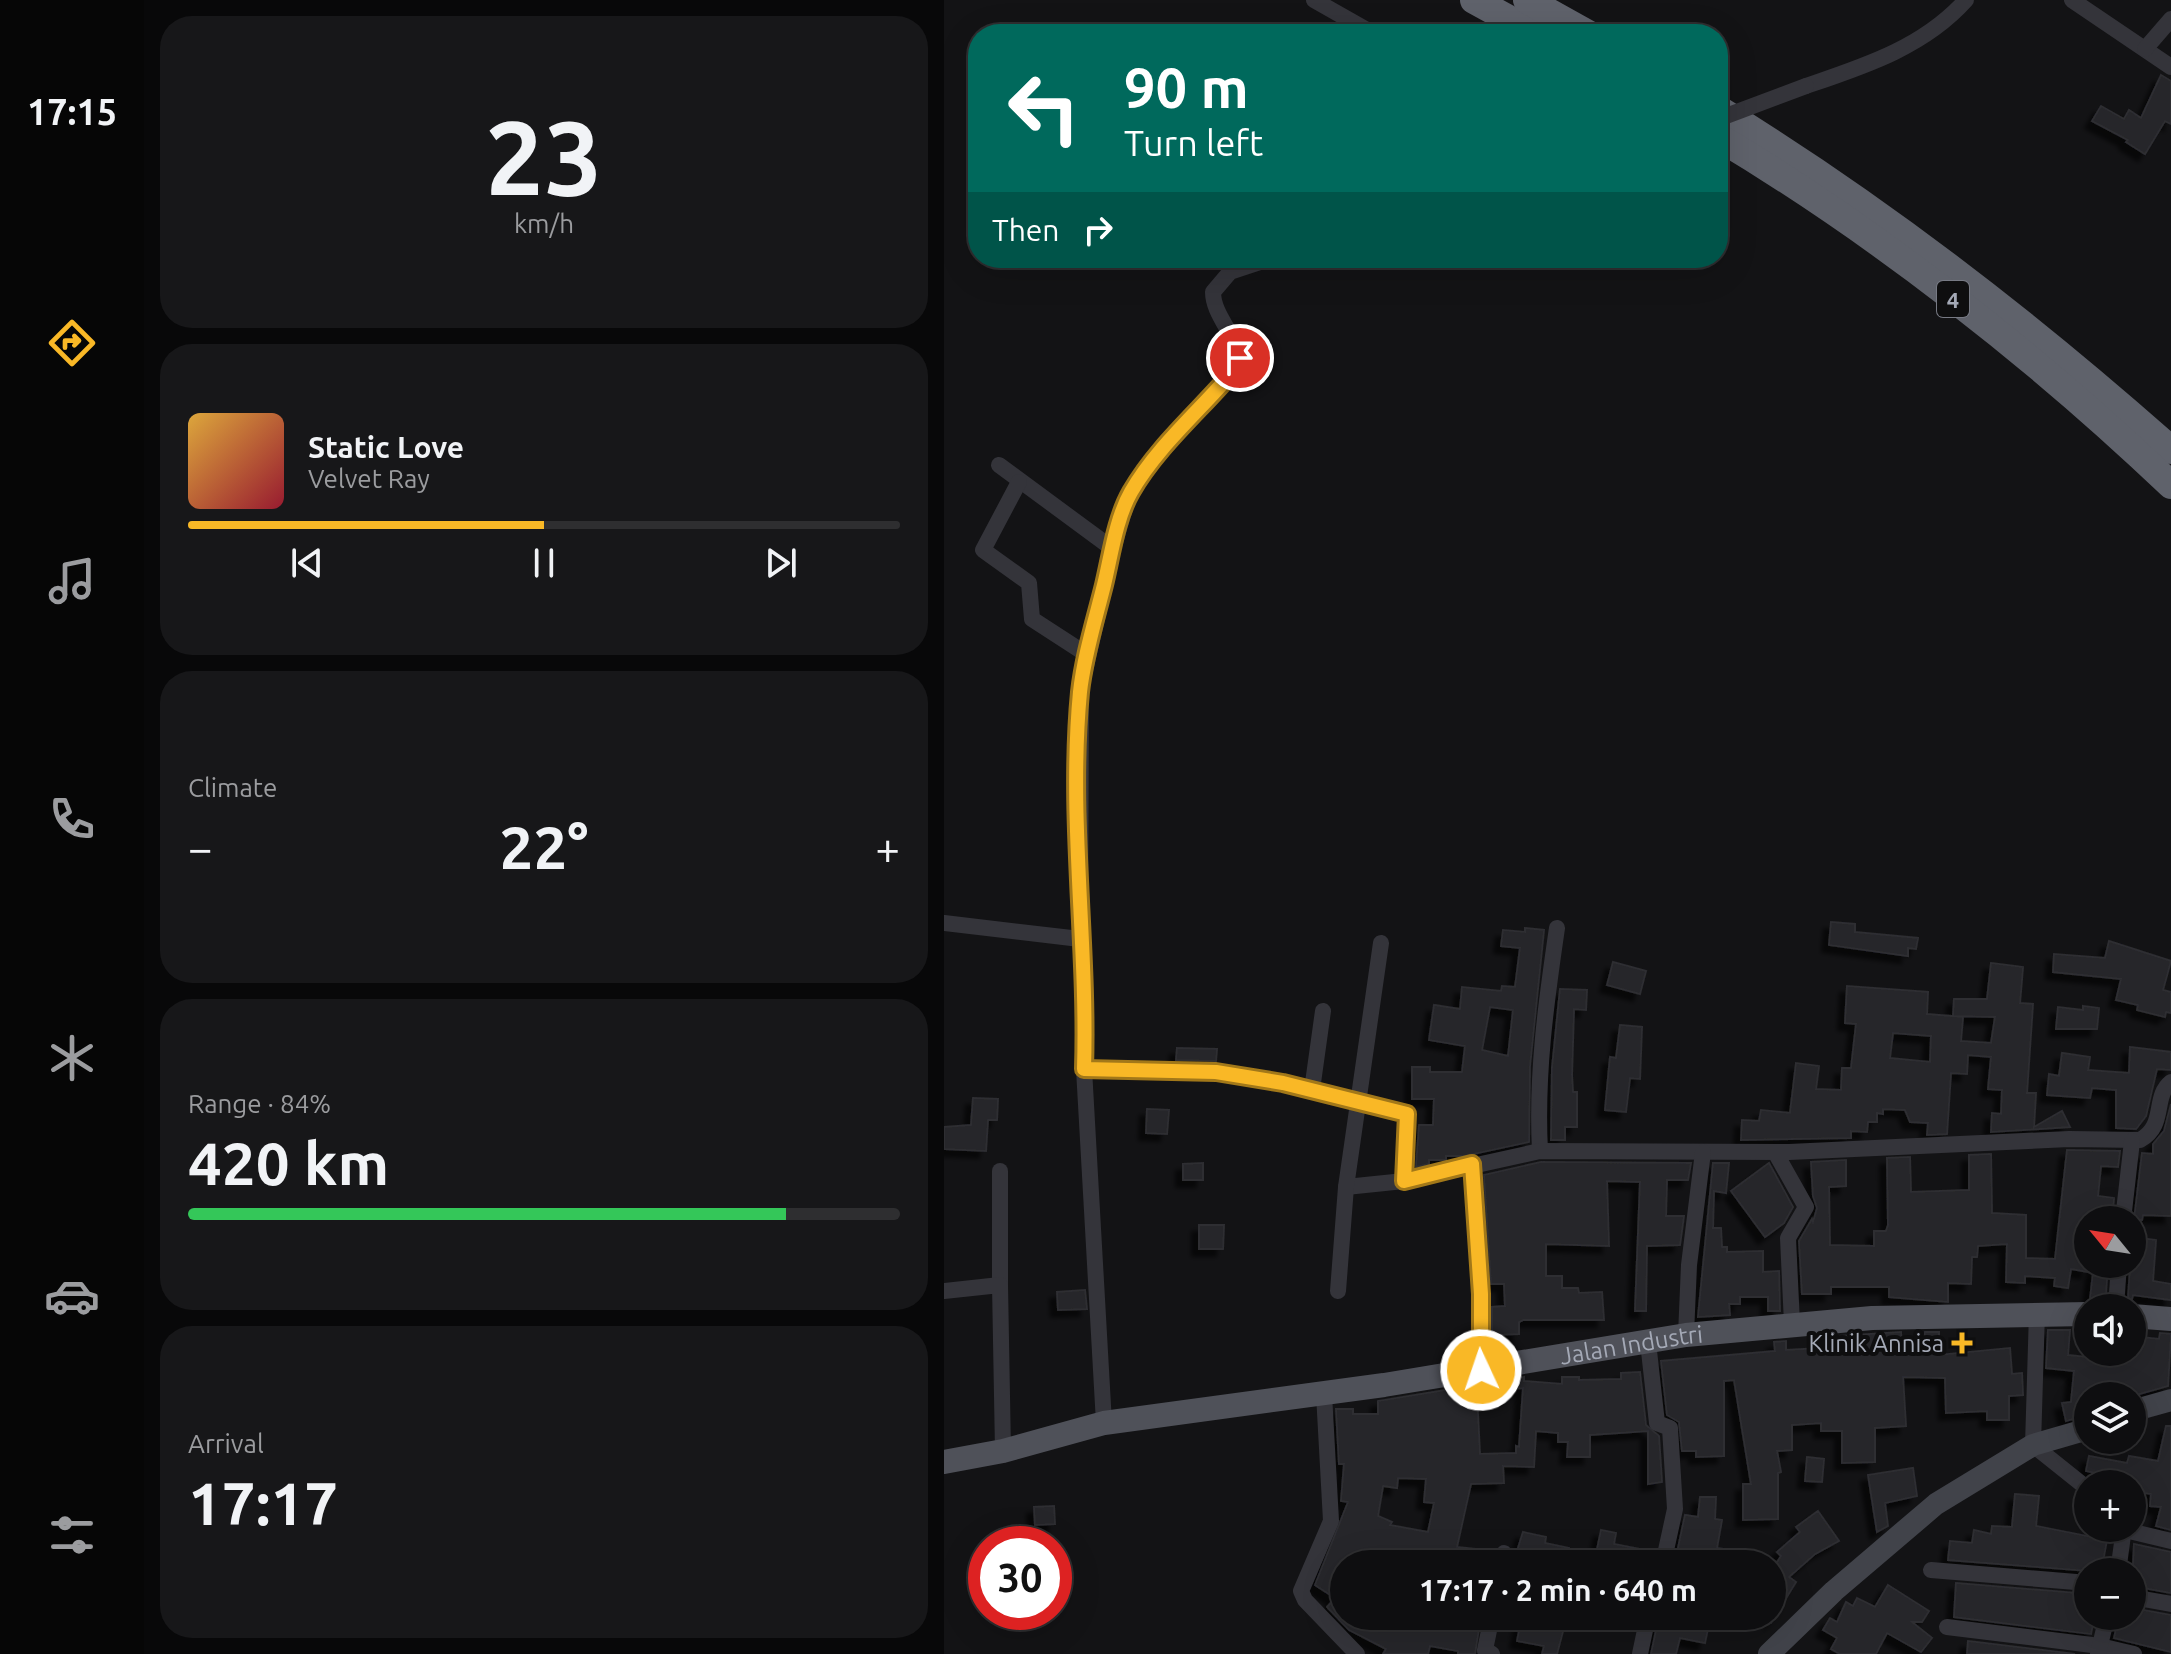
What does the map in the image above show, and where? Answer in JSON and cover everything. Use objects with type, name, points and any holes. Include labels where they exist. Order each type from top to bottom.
[{"type":"highway","points":[[1474,0],[1518,24]]},
{"type":"highway","points":[[1527,0],[1570,24]]},
{"type":"highway","name":"4","points":[[1728,115],[1869,206],[1974,285],[2171,450]]},
{"type":"highway","name":"4","points":[[1728,144],[1844,220],[1959,303],[2171,485]]},
{"type":"main road","name":"Jalan Industri","points":[[944,1462],[1003,1451],[1104,1423],[1324,1394],[1686,1335],[1792,1324],[2037,1312],[2074,1313]]},
{"type":"main road","points":[[2146,1317],[2171,1319]]},
{"type":"street","points":[[1314,0],[1356,24]]},
{"type":"street","points":[[1728,115],[1900,50],[1938,29],[1966,0]]},
{"type":"street","points":[[2072,0],[2171,67]]},
{"type":"street","points":[[2145,49],[2171,19]]},
{"type":"street","points":[[1104,1423],[1084,1069],[1086,1010],[1080,939],[1078,741],[1086,654],[1129,495],[1145,470],[1237,367],[1238,350],[1218,314],[1213,292],[1230,272],[1242,268]]},
{"type":"street","points":[[999,465],[1113,549]]},
{"type":"street","points":[[1019,482],[983,550],[1029,583],[1032,619],[1086,654]]},
{"type":"street","points":[[944,923],[1080,939]]},
{"type":"street","points":[[1540,1151],[1538,1076],[1557,928]]},
{"type":"street","points":[[1338,1291],[1346,1187],[1381,943]]},
{"type":"street","points":[[1312,1090],[1323,1011]]},
{"type":"street","points":[[1084,1069],[1216,1072],[1312,1090],[1407,1114],[1404,1181]]},
{"type":"street","points":[[1346,1187],[1404,1181],[1540,1151],[1775,1152],[2069,1139],[2132,1141],[2150,1134],[2156,1127],[2169,1087]]},
{"type":"street","points":[[2125,1206],[2132,1141]]},
{"type":"street","points":[[1686,1335],[1689,1265],[1703,1152]]},
{"type":"street","points":[[1775,1152],[1806,1207],[1788,1238],[1792,1324]]},
{"type":"street","points":[[1472,1164],[1481,1294],[1481,1370]]},
{"type":"street","points":[[1000,1171],[1003,1451]]},
{"type":"street","points":[[944,1291],[1000,1285]]},
{"type":"street","points":[[2033,1445],[2037,1312]]},
{"type":"street","points":[[1648,1342],[1657,1423],[1670,1428],[1675,1509],[1666,1550]]},
{"type":"street","points":[[1324,1394],[1331,1521],[1301,1591],[1305,1600],[1357,1654]]},
{"type":"street","points":[[2146,1407],[2171,1400]]},
{"type":"street","points":[[1769,1654],[1834,1591],[1936,1504],[2033,1445],[2074,1433]]},
{"type":"street","points":[[2033,1445],[2074,1478]]},
{"type":"street","points":[[2146,1535],[2171,1541]]},
{"type":"street","points":[[1931,1570],[2074,1582]]},
{"type":"street","points":[[2146,1600],[2171,1604]]},
{"type":"street","points":[[1947,1627],[2134,1654]]},
{"type":"street","points":[[1489,1630],[1485,1650],[1492,1654]]},
{"type":"street","points":[[1640,1654],[1645,1630]]},
{"type":"street","points":[[2099,1650],[2104,1630]]},
{"type":"building","points":[[2161,75],[2171,81],[2171,124],[2165,121],[2145,154],[2126,142],[2128,140],[2092,121],[2101,106],[2124,119],[2129,110],[2141,118]]},
{"type":"building","points":[[1831,922],[1855,924],[1855,932],[1918,938],[1916,949],[1908,948],[1908,956],[1829,945]]},
{"type":"building","points":[[1525,928],[1544,930],[1530,1066],[1529,1142],[1464,1156],[1446,1156],[1446,1160],[1429,1160],[1429,1164],[1416,1167],[1419,1125],[1433,1125],[1434,1099],[1412,1099],[1412,1067],[1430,1067],[1430,1072],[1462,1072],[1465,1046],[1429,1040],[1434,1005],[1460,1009],[1462,987],[1501,991],[1502,986],[1515,987],[1520,948],[1501,946],[1503,930],[1525,932]],"holes":[[[1490,1007],[1513,1010],[1508,1056],[1482,1050]]]},
{"type":"building","points":[[2109,941],[2171,961],[2163,990],[2171,992],[2171,1013],[2166,1012],[2165,1017],[2137,1010],[2138,1005],[2116,1000],[2121,979],[2053,972],[2054,954],[2105,958]]},
{"type":"building","points":[[1613,962],[1646,971],[1640,994],[1607,985]]},
{"type":"building","points":[[1991,963],[2023,967],[2020,1003],[2033,1004],[2027,1093],[2036,1093],[2034,1127],[2062,1111],[2070,1127],[1991,1132],[1992,1113],[2001,1114],[2002,1090],[1988,1089],[1991,1057],[1968,1055],[1967,1074],[1951,1073],[1947,1134],[1927,1135],[1928,1123],[1910,1122],[1905,1110],[1883,1109],[1883,1114],[1877,1113],[1877,1122],[1868,1122],[1867,1132],[1851,1131],[1851,1138],[1741,1140],[1742,1120],[1759,1121],[1761,1110],[1790,1113],[1796,1063],[1819,1066],[1816,1089],[1841,1090],[1842,1068],[1851,1068],[1856,1024],[1845,1023],[1847,986],[1928,992],[1927,1014],[1963,1017],[1961,1041],[1991,1043],[1995,1017],[1953,1016],[1954,999],[1987,999]],"holes":[[[1893,1033],[1931,1036],[1930,1062],[1890,1058]]]},
{"type":"building","points":[[1560,989],[1587,990],[1586,1010],[1574,1009],[1572,1075],[1573,1092],[1577,1092],[1577,1127],[1565,1127],[1565,1140],[1551,1140],[1552,1068]]},
{"type":"building","points":[[2083,1006],[2099,1008],[2097,1029],[2056,1029],[2058,1007],[2083,1010]]},
{"type":"building","points":[[1620,1025],[1642,1027],[1640,1079],[1630,1078],[1626,1112],[1605,1110],[1610,1057],[1616,1058]]},
{"type":"building","points":[[2130,1047],[2171,1052],[2171,1070],[2157,1069],[2146,1116],[2136,1129],[2116,1128],[2116,1090],[2092,1088],[2090,1098],[2047,1095],[2049,1074],[2059,1076],[2062,1053],[2090,1057],[2088,1070],[2129,1073]]},
{"type":"building","points":[[1177,1048],[1217,1049],[1216,1061],[1176,1060]]},
{"type":"building","points":[[973,1098],[998,1099],[997,1120],[988,1120],[986,1151],[944,1149],[944,1127],[971,1125]]},
{"type":"building","points":[[2171,1104],[2171,1216],[2146,1215],[2146,1206],[2136,1206],[2142,1153],[2153,1154],[2153,1144],[2164,1131]]},
{"type":"building","points":[[1147,1109],[1169,1110],[1167,1134],[1146,1133]]},
{"type":"building","points":[[2067,1150],[2120,1151],[2118,1167],[2101,1166],[2098,1196],[2114,1198],[2113,1206],[2074,1206],[2074,1270],[2071,1269],[2068,1288],[2054,1286],[2055,1278],[2025,1276],[2025,1283],[2006,1282],[2007,1244],[1978,1246],[1977,1257],[1972,1257],[1971,1284],[1948,1283],[1948,1302],[1889,1297],[1889,1287],[1831,1287],[1831,1294],[1802,1294],[1799,1241],[1812,1219],[1813,1222],[1817,1208],[1813,1196],[1811,1162],[1846,1160],[1846,1186],[1829,1187],[1830,1245],[1874,1246],[1874,1231],[1886,1231],[1888,1225],[1887,1158],[1910,1157],[1911,1192],[1969,1190],[1969,1155],[1991,1154],[1992,1213],[2026,1215],[2026,1258],[2055,1259]]},
{"type":"building","points":[[1541,1162],[1691,1163],[1688,1180],[1667,1180],[1666,1216],[1684,1216],[1680,1245],[1647,1246],[1646,1311],[1635,1311],[1640,1182],[1607,1181],[1609,1246],[1546,1244],[1546,1276],[1562,1276],[1562,1288],[1578,1288],[1579,1293],[1602,1292],[1604,1320],[1523,1320],[1519,1322],[1519,1334],[1492,1335],[1492,1307],[1505,1306],[1504,1284],[1491,1284],[1484,1175]]},
{"type":"building","points":[[1203,1163],[1203,1180],[1183,1180],[1183,1164]]},
{"type":"building","points":[[1713,1163],[1729,1163],[1726,1193],[1714,1191],[1713,1228],[1721,1228],[1722,1247],[1727,1247],[1727,1252],[1763,1251],[1763,1272],[1779,1271],[1780,1311],[1768,1311],[1768,1297],[1740,1297],[1740,1304],[1729,1304],[1730,1315],[1698,1317]]},
{"type":"building","points":[[1769,1163],[1793,1207],[1784,1223],[1765,1237],[1731,1191]]},
{"type":"building","points":[[1199,1225],[1224,1225],[1223,1249],[1199,1249]]},
{"type":"building","points":[[2146,1239],[2156,1240],[2153,1281],[2171,1284],[2171,1300],[2146,1297],[2146,1294],[2128,1294],[2129,1278],[2146,1278]]},
{"type":"building","points":[[2092,1278],[2107,1278],[2106,1294],[2091,1294]]},
{"type":"building","points":[[1085,1290],[1087,1309],[1058,1310],[1057,1292]]},
{"type":"building","points":[[2048,1330],[2070,1330],[2068,1355],[2074,1356],[2074,1366],[2146,1366],[2146,1338],[2159,1339],[2160,1333],[2171,1334],[2168,1386],[2146,1392],[2146,1382],[2074,1382],[2074,1419],[2066,1421],[2062,1403],[2071,1402],[2074,1371],[2046,1368]]},
{"type":"building","points":[[1901,1332],[1902,1350],[1924,1351],[1925,1332],[1939,1332],[1939,1355],[2010,1348],[2012,1374],[2022,1373],[2023,1395],[2009,1396],[2009,1420],[1987,1420],[1987,1411],[1946,1413],[1945,1378],[1903,1377],[1906,1426],[1875,1428],[1875,1462],[1842,1463],[1842,1431],[1821,1431],[1821,1423],[1792,1425],[1792,1450],[1777,1451],[1781,1472],[1778,1473],[1778,1519],[1743,1520],[1743,1484],[1751,1484],[1734,1380],[1724,1381],[1724,1456],[1696,1457],[1696,1451],[1682,1451],[1679,1422],[1667,1415],[1661,1361],[1775,1351],[1774,1342],[1786,1341],[1786,1350],[1840,1347],[1840,1336]]},
{"type":"building","points":[[1640,1372],[1646,1425],[1659,1436],[1662,1482],[1648,1484],[1648,1431],[1590,1435],[1590,1457],[1567,1457],[1568,1442],[1558,1442],[1558,1433],[1536,1431],[1534,1467],[1503,1466],[1504,1483],[1471,1484],[1457,1547],[1484,1550],[1330,1550],[1330,1595],[1315,1585],[1348,1502],[1341,1501],[1344,1464],[1339,1464],[1336,1409],[1353,1409],[1353,1414],[1378,1414],[1378,1401],[1452,1389],[1452,1393],[1477,1394],[1480,1454],[1516,1453],[1523,1388],[1508,1389],[1508,1380],[1524,1377],[1524,1381],[1562,1384],[1562,1377],[1579,1377],[1579,1380],[1621,1379],[1621,1373]],"holes":[[[1398,1478],[1426,1479],[1424,1502],[1434,1503],[1428,1532],[1390,1525],[1392,1522],[1378,1516],[1383,1486],[1397,1488]]]},
{"type":"building","points":[[2166,1426],[2171,1426],[2171,1530],[2156,1526],[2161,1507],[2150,1506],[2151,1494],[2146,1493],[2146,1470],[2086,1470],[2089,1456],[2127,1463],[2129,1456],[2158,1461]]},
{"type":"building","points":[[1807,1457],[1824,1459],[1822,1482],[1805,1481]]},
{"type":"building","points":[[1913,1468],[1917,1496],[1885,1503],[1888,1526],[1877,1532],[1868,1475]]},
{"type":"building","points":[[2015,1494],[2039,1496],[2036,1526],[2074,1533],[2074,1542],[2107,1542],[2104,1558],[2074,1558],[2074,1570],[1948,1560],[1950,1541],[1972,1543],[1974,1530],[1991,1534],[1992,1526],[2012,1527]]},
{"type":"building","points":[[1700,1497],[1716,1497],[1715,1519],[1722,1520],[1717,1548],[1731,1550],[1678,1550],[1685,1515],[1698,1517]]},
{"type":"building","points":[[1054,1506],[1055,1524],[1035,1525],[1034,1507]]},
{"type":"building","points":[[1818,1511],[1839,1541],[1815,1554],[1789,1577],[1796,1582],[1786,1598],[1786,1550],[1779,1550],[1800,1532],[1796,1527]]},
{"type":"building","points":[[1601,1530],[1616,1533],[1614,1544],[1640,1549],[1640,1550],[1597,1550]]},
{"type":"building","points":[[1523,1532],[1546,1537],[1545,1543],[1569,1548],[1569,1550],[1517,1550]]},
{"type":"building","points":[[2134,1544],[2171,1552],[2171,1593],[2146,1589],[2146,1558],[2133,1558]]},
{"type":"building","points":[[1956,1583],[2074,1593],[2074,1630],[2092,1630],[2091,1634],[1954,1617]]},
{"type":"building","points":[[1888,1585],[1929,1611],[1922,1622],[1912,1622],[1932,1638],[1921,1652],[1887,1633],[1876,1654],[1840,1654],[1831,1649],[1837,1638],[1823,1630],[1830,1618],[1837,1622],[1846,1602],[1853,1606],[1857,1598],[1875,1607]]},
{"type":"building","points":[[2146,1611],[2171,1615],[2171,1652],[2114,1638],[2116,1630],[2146,1630]]},
{"type":"building","points":[[1349,1630],[1479,1630],[1475,1654],[1458,1654],[1458,1651],[1430,1646],[1428,1654],[1383,1654],[1386,1649]]},
{"type":"building","points":[[1519,1630],[1563,1630],[1557,1654],[1542,1654],[1544,1646],[1517,1641]]},
{"type":"building","points":[[1656,1630],[1708,1630],[1705,1643],[1680,1638],[1676,1654],[1651,1654]]},
{"type":"building","points":[[1968,1641],[2075,1654],[1967,1654]]},
{"type":"place","name":"Klinik Annisa","points":[[1962,1343]]},
{"type":"route","points":[[1240,358],[1237,367],[1145,470],[1129,495],[1086,654],[1079,705],[1078,788],[1080,939],[1086,1010],[1084,1069],[1216,1072],[1283,1083],[1407,1114],[1404,1181],[1472,1164],[1481,1294],[1481,1370]]}]
